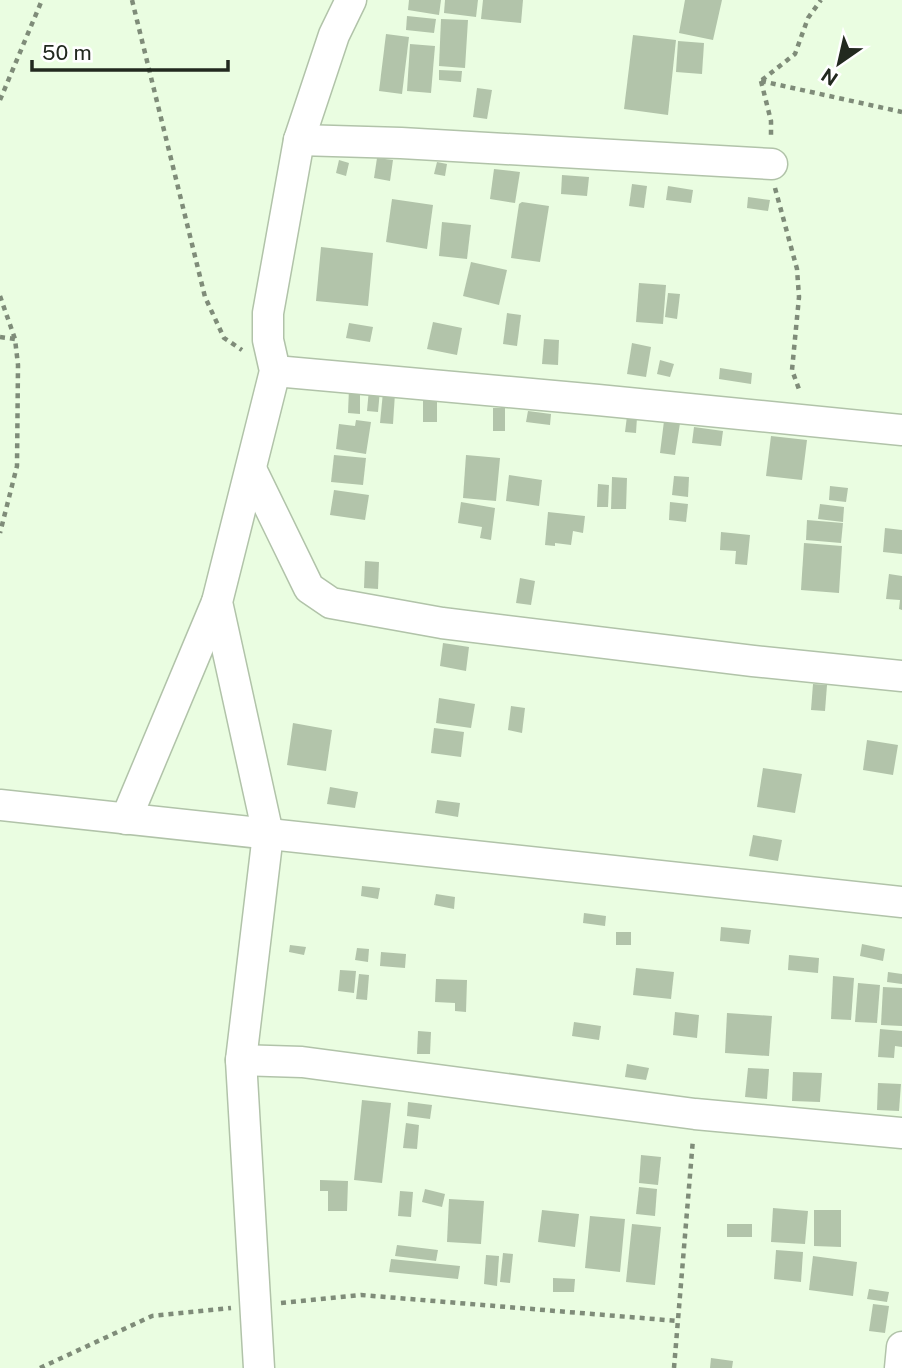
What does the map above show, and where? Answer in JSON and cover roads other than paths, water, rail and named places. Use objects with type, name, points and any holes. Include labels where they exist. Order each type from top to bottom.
[{"type":"street","points":[[126,819],[217,602],[275,371],[268,340],[268,313],[299,140],[334,35],[351,0]]},
{"type":"street","points":[[299,140],[401,143],[772,164]]},
{"type":"street","points":[[275,371],[902,430]]},
{"type":"street","points":[[251,469],[309,588],[331,603],[442,624],[902,676]]},
{"type":"street","points":[[217,602],[268,834],[242,1060],[259,1368]]},
{"type":"street","points":[[0,805],[902,902]]},
{"type":"street","points":[[242,1060],[302,1062],[695,1114],[902,1133]]},
{"type":"street","points":[[901,1368],[902,1347]]}]
